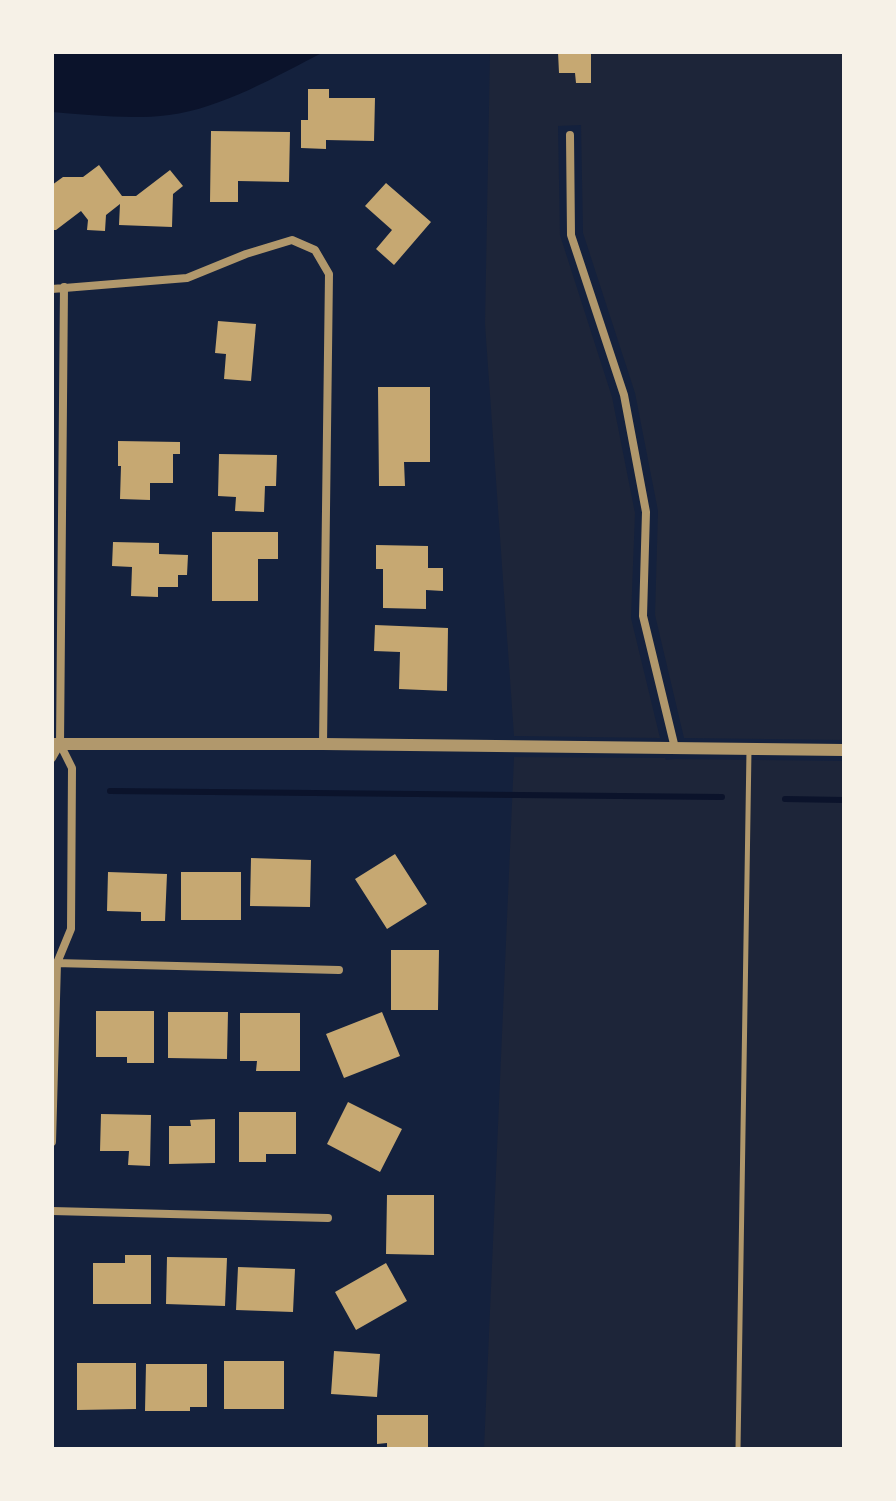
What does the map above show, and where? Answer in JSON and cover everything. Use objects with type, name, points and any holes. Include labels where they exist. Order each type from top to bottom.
[{"type":"street","points":[[570,135],[571,235],[624,395],[646,512],[643,616],[675,748]]},
{"type":"street","points":[[52,289],[187,278],[246,254],[292,240],[315,250],[329,274],[323,744]]},
{"type":"street","points":[[52,758],[56,744],[64,287]]},
{"type":"street","points":[[56,744],[844,750]]},
{"type":"street","points":[[55,963],[71,929],[72,768],[56,744]]},
{"type":"street","points":[[52,949],[55,963],[52,1142]]},
{"type":"street","points":[[55,963],[339,970]]},
{"type":"street","points":[[52,1211],[328,1218]]},
{"type":"lane","points":[[738,1449],[749,749]]},
{"type":"shaded area","points":[[52,52],[324,52],[249,90],[209,106],[169,115],[140,117],[52,112]]},
{"type":"shaded area","points":[[490,52],[844,52],[844,740],[684,738],[655,615],[658,511],[635,393],[583,233],[581,125],[558,126],[560,235],[612,397],[635,513],[631,618],[660,738],[514,736],[485,324]]},
{"type":"shaded area","points":[[514,757],[844,761],[844,1449],[484,1449]]},
{"type":"building","points":[[558,52],[591,52],[591,83],[576,83],[575,73],[559,73]]},
{"type":"building","points":[[308,89],[329,89],[329,98],[375,98],[374,141],[326,140],[326,149],[301,148],[301,120],[308,120]]},
{"type":"building","points":[[211,131],[290,132],[289,182],[238,181],[238,202],[210,202]]},
{"type":"building","points":[[99,165],[122,196],[136,196],[170,170],[183,186],[173,194],[172,227],[119,225],[120,204],[106,215],[105,231],[87,230],[88,220],[81,211],[52,230],[52,185],[63,177],[83,177]]},
{"type":"building","points":[[386,183],[431,222],[394,265],[376,249],[392,230],[365,206]]},
{"type":"building","points":[[218,321],[256,324],[251,381],[224,379],[226,354],[215,353]]},
{"type":"building","points":[[378,387],[430,387],[430,462],[404,462],[405,486],[379,486]]},
{"type":"building","points":[[118,441],[180,442],[180,454],[173,454],[173,483],[150,483],[150,500],[120,499]]},
{"type":"building","points":[[219,454],[277,455],[276,486],[265,486],[264,512],[235,511],[236,497],[218,496]]},
{"type":"building","points":[[212,532],[278,532],[278,559],[258,559],[258,601],[212,601]]},
{"type":"building","points":[[113,542],[159,543],[159,554],[188,555],[187,575],[178,575],[178,587],[158,587],[158,597],[131,596],[132,567],[112,566]]},
{"type":"building","points":[[376,545],[428,546],[428,568],[443,568],[443,591],[426,590],[426,609],[383,608],[383,569],[376,569]]},
{"type":"building","points":[[375,625],[448,628],[447,691],[399,689],[400,652],[374,651]]},
{"type":"building","points":[[395,854],[427,904],[387,929],[355,879]]},
{"type":"building","points":[[251,858],[311,860],[310,907],[250,906]]},
{"type":"building","points":[[108,872],[167,874],[165,921],[141,921],[141,912],[107,911]]},
{"type":"building","points":[[181,872],[241,872],[241,920],[181,920]]},
{"type":"building","points":[[391,950],[439,950],[438,1010],[391,1010]]},
{"type":"building","points":[[96,1011],[154,1011],[154,1063],[127,1063],[127,1057],[96,1057]]},
{"type":"building","points":[[168,1012],[228,1012],[227,1059],[168,1058]]},
{"type":"building","points":[[382,1012],[400,1056],[344,1078],[326,1034]]},
{"type":"building","points":[[240,1013],[300,1013],[300,1071],[256,1071],[257,1061],[240,1061]]},
{"type":"building","points":[[348,1102],[402,1129],[380,1172],[327,1144]]},
{"type":"building","points":[[239,1112],[296,1112],[296,1154],[266,1154],[266,1162],[239,1162]]},
{"type":"building","points":[[101,1114],[151,1115],[150,1166],[128,1165],[129,1151],[100,1151]]},
{"type":"building","points":[[215,1119],[215,1163],[169,1164],[169,1126],[191,1126],[190,1120]]},
{"type":"building","points":[[387,1195],[434,1195],[434,1255],[386,1254]]},
{"type":"building","points":[[125,1255],[151,1255],[151,1304],[93,1304],[93,1263],[125,1263]]},
{"type":"building","points":[[167,1257],[227,1258],[225,1306],[166,1304]]},
{"type":"building","points":[[386,1263],[407,1301],[356,1330],[335,1292]]},
{"type":"building","points":[[238,1267],[295,1269],[293,1312],[236,1310]]},
{"type":"building","points":[[334,1351],[380,1354],[377,1397],[331,1394]]},
{"type":"building","points":[[224,1361],[284,1361],[284,1409],[224,1409]]},
{"type":"building","points":[[77,1363],[136,1363],[136,1409],[77,1410]]},
{"type":"building","points":[[146,1364],[207,1364],[207,1407],[190,1407],[190,1411],[145,1411]]},
{"type":"building","points":[[377,1415],[428,1415],[428,1449],[387,1449],[387,1443],[377,1444]]},
{"type":"waterway","points":[[110,791],[722,797]]},
{"type":"waterway","points":[[785,799],[844,800]]}]
